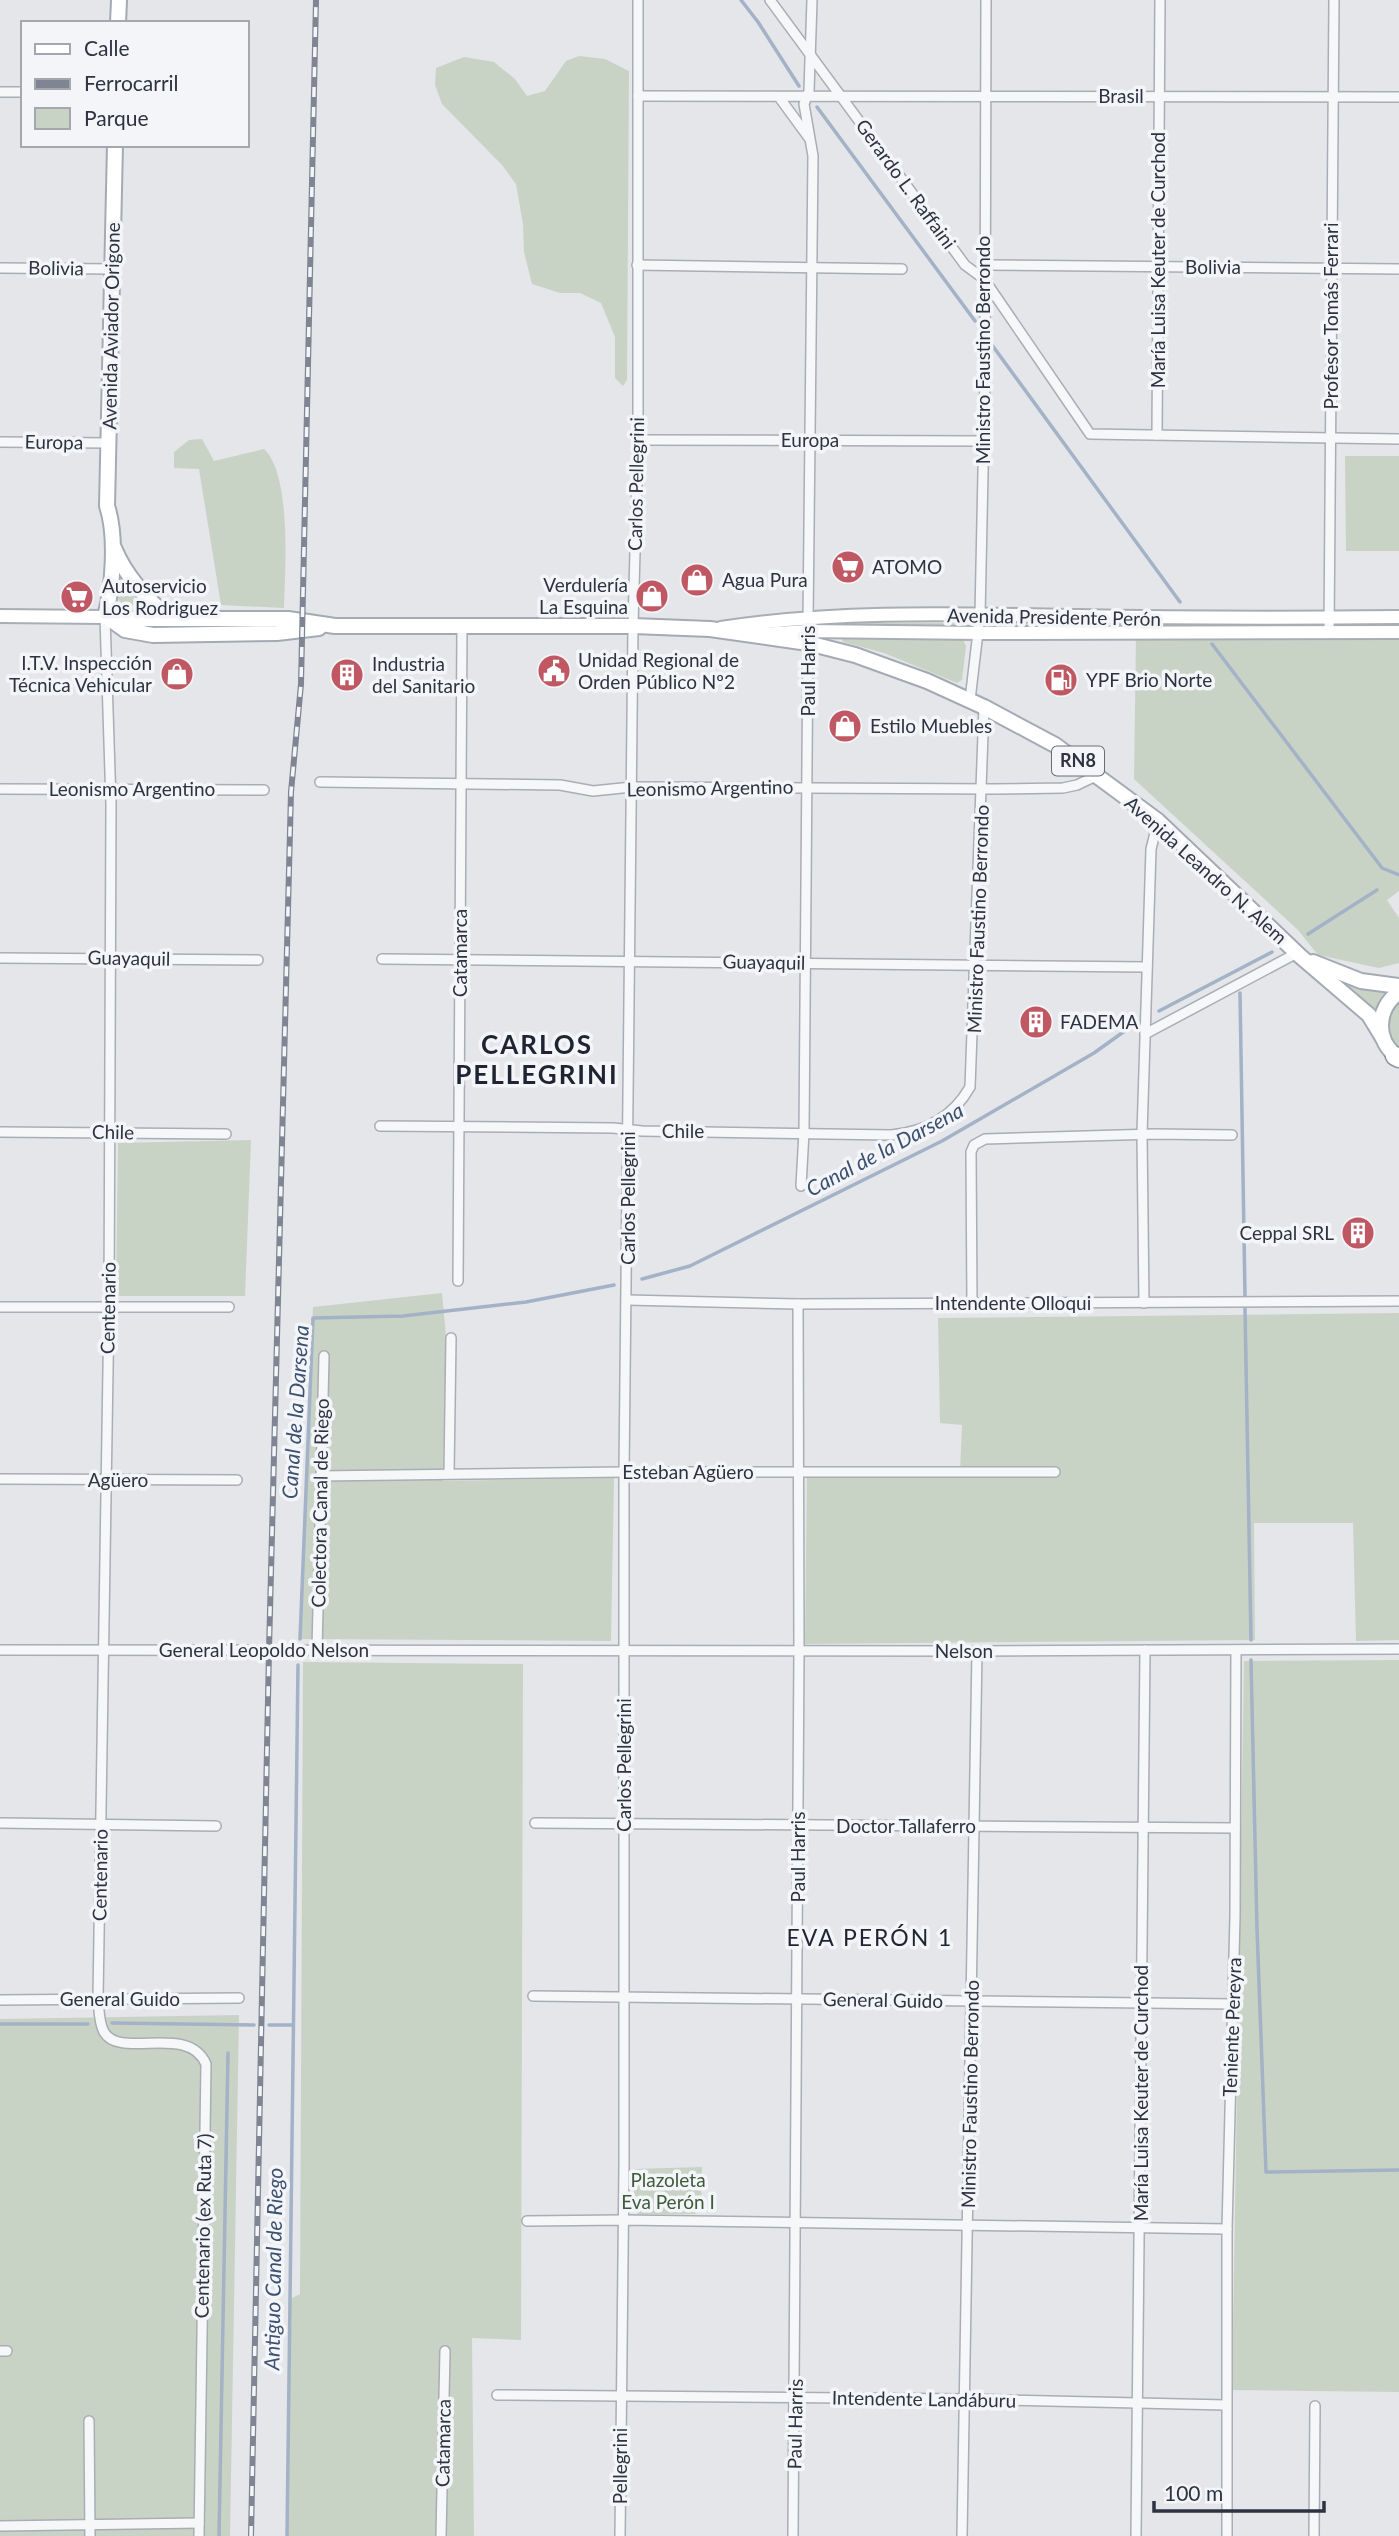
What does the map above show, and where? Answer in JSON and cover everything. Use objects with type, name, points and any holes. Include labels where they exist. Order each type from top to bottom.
[{"type":"main road","points":[[118,21],[119,0]]},
{"type":"main road","name":"Avenida Aviador Origone","points":[[106,617],[101,598],[102,519],[107,506],[116,147]]},
{"type":"main road","name":"Avenida Aviador Origone","points":[[106,617],[110,597],[112,544],[111,517],[107,506]]},
{"type":"main road","points":[[112,544],[123,567],[151,602],[172,618]]},
{"type":"main road","name":"Avenida Presidente Perón","points":[[106,617],[125,630],[153,635],[277,633],[335,626],[633,626],[710,629],[759,635],[980,615],[1399,617]]},
{"type":"main road","name":"Avenida Presidente Perón","points":[[0,616],[288,619],[335,626]]},
{"type":"main road","points":[[1136,632],[1137,617]]},
{"type":"main road","name":"Avenida Presidente Perón","points":[[710,629],[778,619],[808,631],[1399,632]]},
{"type":"main road","name":"Avenida Leandro N. Alem","points":[[808,631],[855,655],[970,700],[1055,745],[1098,775],[1158,821],[1298,955],[1369,1015],[1382,1038]]},
{"type":"main road","name":"Avenida Leandro N. Alem","points":[[1298,955],[1338,974],[1361,981],[1399,986]]},
{"type":"main road","points":[[1382,1038],[1381,1017],[1385,1007],[1399,992]]},
{"type":"main road","name":"RN8","points":[[1382,1038],[1398,1057]]},
{"type":"street","name":"Carlos Pellegrini","points":[[621,2396],[624,1472],[633,626],[638,440],[638,0]]},
{"type":"street","name":"Gerardo L. Raffaini","points":[[770,0],[965,265],[984,279],[1090,434],[1157,435]]},
{"type":"street","points":[[812,56],[813,0]]},
{"type":"street","name":"Ministro Faustino Berrondo","points":[[970,700],[980,615],[985,377],[986,0]]},
{"type":"street","name":"María Luisa Keuter de Curchod","points":[[1157,435],[1160,0]]},
{"type":"street","name":"Profesor Tomás Ferrari","points":[[1329,632],[1334,0]]},
{"type":"street","name":"Paul Harris","points":[[800,1186],[804,1132],[813,156],[804,104],[812,56]]},
{"type":"street","points":[[0,92],[21,92]]},
{"type":"street","name":"Brasil","points":[[638,96],[1399,97]]},
{"type":"street","points":[[779,97],[811,142]]},
{"type":"street","points":[[637,265],[902,269]]},
{"type":"street","name":"Bolivia","points":[[984,265],[1399,269]]},
{"type":"street","name":"Bolivia","points":[[0,268],[113,269]]},
{"type":"street","points":[[1157,435],[1399,439]]},
{"type":"street","name":"Europa","points":[[638,440],[983,441]]},
{"type":"street","name":"Europa","points":[[0,442],[108,443]]},
{"type":"street","name":"Centenario","points":[[98,2000],[109,1306],[110,789],[106,617]]},
{"type":"street","name":"Catamarca","points":[[458,1281],[462,626]]},
{"type":"street","name":"Ministro Faustino Berrondo","points":[[942,1118],[956,1108],[970,1087],[984,707]]},
{"type":"street","name":"Leonismo Argentino","points":[[320,782],[560,785],[593,791],[632,787],[983,790],[1063,788],[1098,775]]},
{"type":"street","name":"Leonismo Argentino","points":[[0,789],[264,790]]},
{"type":"street","points":[[1144,1303],[1142,1134],[1151,849],[1158,821]]},
{"type":"street","points":[[1145,1034],[1298,955]]},
{"type":"street","name":"Guayaquil","points":[[0,958],[258,960]]},
{"type":"street","name":"Guayaquil","points":[[382,959],[1147,967]]},
{"type":"street","name":"Chile","points":[[380,1126],[908,1133],[923,1129],[942,1118]]},
{"type":"street","name":"Chile","points":[[0,1132],[226,1134]]},
{"type":"street","points":[[972,1303],[971,1152],[974,1145],[985,1139],[1142,1134],[1232,1135]]},
{"type":"street","name":"Intendente Olloqui","points":[[627,1300],[798,1304],[1399,1301]]},
{"type":"street","name":"Paul Harris","points":[[793,2536],[799,1651],[798,1304]]},
{"type":"street","points":[[0,1307],[229,1307]]},
{"type":"street","points":[[449,1474],[451,1338]]},
{"type":"street","name":"Colectora Canal de Riego","points":[[317,1650],[324,1356]]},
{"type":"street","name":"Esteban Agüero","points":[[320,1476],[624,1472],[1055,1472]]},
{"type":"street","name":"Agüero","points":[[0,1479],[237,1480]]},
{"type":"street","name":"Nelson","points":[[529,1651],[1399,1649]]},
{"type":"street","name":"General Leopoldo Nelson","points":[[0,1650],[529,1651]]},
{"type":"street","name":"María Luisa Keuter de Curchod","points":[[1136,2536],[1145,1650]]},
{"type":"street","name":"Teniente Pereyra","points":[[1227,2536],[1227,2229],[1234,2004],[1236,1650]]},
{"type":"street","name":"Ministro Faustino Berrondo","points":[[962,2536],[977,1651]]},
{"type":"street","points":[[0,1823],[216,1826]]},
{"type":"street","name":"Doctor Tallaferro","points":[[535,1824],[1235,1828]]},
{"type":"street","name":"General Guido","points":[[533,1996],[1234,2004]]},
{"type":"street","name":"General Guido","points":[[0,2000],[239,1998]]},
{"type":"street","name":"Centenario (ex Ruta 7)","points":[[98,2000],[103,2031],[111,2039],[130,2043],[186,2044],[203,2058],[206,2064],[198,2536]]},
{"type":"street","points":[[527,2221],[1227,2229]]},
{"type":"street","name":"Catamarca","points":[[441,2536],[444,2351]]},
{"type":"street","name":"Intendente Landáburu","points":[[497,2395],[964,2399],[1226,2405]]},
{"type":"street","name":"Pellegrini","points":[[620,2536],[621,2396]]},
{"type":"street","points":[[1314,2536],[1315,2406]]},
{"type":"street","points":[[89,2421],[90,2536]]},
{"type":"street","points":[[0,2526],[199,2523]]},
{"type":"green space","points":[[579,56],[605,59],[629,71],[627,380],[623,386],[615,378],[615,337],[601,303],[580,293],[560,293],[532,284],[524,252],[523,224],[516,184],[502,165],[442,104],[435,85],[436,68],[464,57],[494,62],[515,79],[527,96],[545,91],[566,61]]},
{"type":"green space","points":[[202,439],[214,461],[264,449],[273,462],[279,480],[285,524],[284,608],[221,605],[199,469],[174,468],[174,452],[189,440]]},
{"type":"green space","points":[[1345,456],[1399,456],[1399,551],[1346,551]]},
{"type":"green space","points":[[118,578],[140,606],[126,605],[119,600]]},
{"type":"green space","points":[[991,622],[1117,623],[1117,627],[991,626]]},
{"type":"green space","points":[[821,623],[962,623],[962,627],[821,627]]},
{"type":"green space","points":[[1203,623],[1315,623],[1315,627],[1206,627]]},
{"type":"green space","points":[[841,638],[962,638],[966,646],[962,680],[957,683],[884,653],[843,642]]},
{"type":"green space","points":[[1136,638],[1399,638],[1399,891],[1387,900],[1399,918],[1399,963],[1379,968],[1318,955],[1298,930],[1134,779]]},
{"type":"green space","points":[[1326,975],[1360,988],[1387,991],[1372,1014]]},
{"type":"green space","points":[[1399,1000],[1399,1048],[1391,1036],[1388,1024],[1391,1012]]},
{"type":"green space","points":[[251,1140],[245,1296],[116,1296],[118,1143]]},
{"type":"green space","points":[[442,1293],[446,1336],[443,1481],[614,1478],[611,1641],[300,1639],[313,1307]]},
{"type":"green space","points":[[1399,1313],[1399,1640],[1356,1641],[1353,1523],[1254,1523],[1255,1640],[805,1644],[807,1473],[960,1472],[962,1425],[940,1423],[938,1318]]},
{"type":"green space","points":[[1399,1660],[1399,2392],[1232,2390],[1244,1661]]},
{"type":"green space","points":[[303,1662],[523,1664],[521,2340],[472,2338],[474,2536],[287,2536],[290,2299],[300,2294]]},
{"type":"green space","points":[[239,2015],[230,2536],[0,2536],[0,2019]]},
{"type":"green space","name":"Plazoleta Eva Perón I","points":[[702,2167],[701,2208],[695,2214],[638,2214],[634,2209],[634,2169]]},
{"type":"waterway","points":[[741,0],[799,86]]},
{"type":"waterway","points":[[817,107],[975,321]]},
{"type":"waterway","points":[[992,345],[1180,602]]},
{"type":"waterway","points":[[1212,644],[1382,868],[1399,875]]},
{"type":"waterway","name":"Canal de la Darsena","points":[[1308,934],[1377,890]]},
{"type":"waterway","name":"Canal de la Darsena","points":[[1159,1011],[1272,952]]},
{"type":"waterway","points":[[1240,993],[1245,1296]]},
{"type":"waterway","name":"Canal de la Darsena","points":[[642,1279],[690,1266],[942,1141],[1094,1053],[1133,1025]]},
{"type":"waterway","name":"Canal de la Darsena","points":[[300,1639],[313,1318],[403,1316],[526,1302],[614,1285]]},
{"type":"waterway","points":[[1245,1309],[1251,1640]]},
{"type":"waterway","points":[[1251,1660],[1266,2172],[1399,2170]]},
{"type":"waterway","name":"Antiguo Canal de Riego","points":[[287,2536],[298,1665]]},
{"type":"waterway","name":"Antiguo Canal de Riego","points":[[112,2023],[254,2025]]},
{"type":"waterway","name":"Antiguo Canal de Riego","points":[[0,2024],[88,2024]]},
{"type":"waterway","name":"Antiguo Canal de Riego","points":[[269,2025],[292,2025]]},
{"type":"waterway","points":[[219,2536],[228,2053]]},
{"type":"railway","points":[[251,2536],[269,1650],[291,792],[301,684],[316,0]]},
{"type":"place","name":"ATOMO","points":[[848,567]]},
{"type":"place","name":"Agua Pura","points":[[697,580]]},
{"type":"place","name":"Verdulería La Esquina","points":[[652,596]]},
{"type":"place","name":"Autoservicio Los Rodriguez","points":[[77,597]]},
{"type":"place","name":"Unidad Regional de Orden Público Nº2","points":[[554,671]]},
{"type":"place","name":"I.T.V. Inspección Técnica Vehicular","points":[[177,674]]},
{"type":"place","name":"Industria del Sanitario","points":[[347,675]]},
{"type":"place","name":"YPF Brio Norte","points":[[1061,680]]},
{"type":"place","name":"Estilo Muebles","points":[[845,726]]},
{"type":"place","name":"FADEMA","points":[[1036,1022]]},
{"type":"place","name":"Ceppal SRL","points":[[1358,1233]]},
{"type":"district","name":"CARLOS PELLEGRINI","points":[[537,1060]]},
{"type":"district","name":"EVA PERÓN 1","points":[[870,1938]]}]
